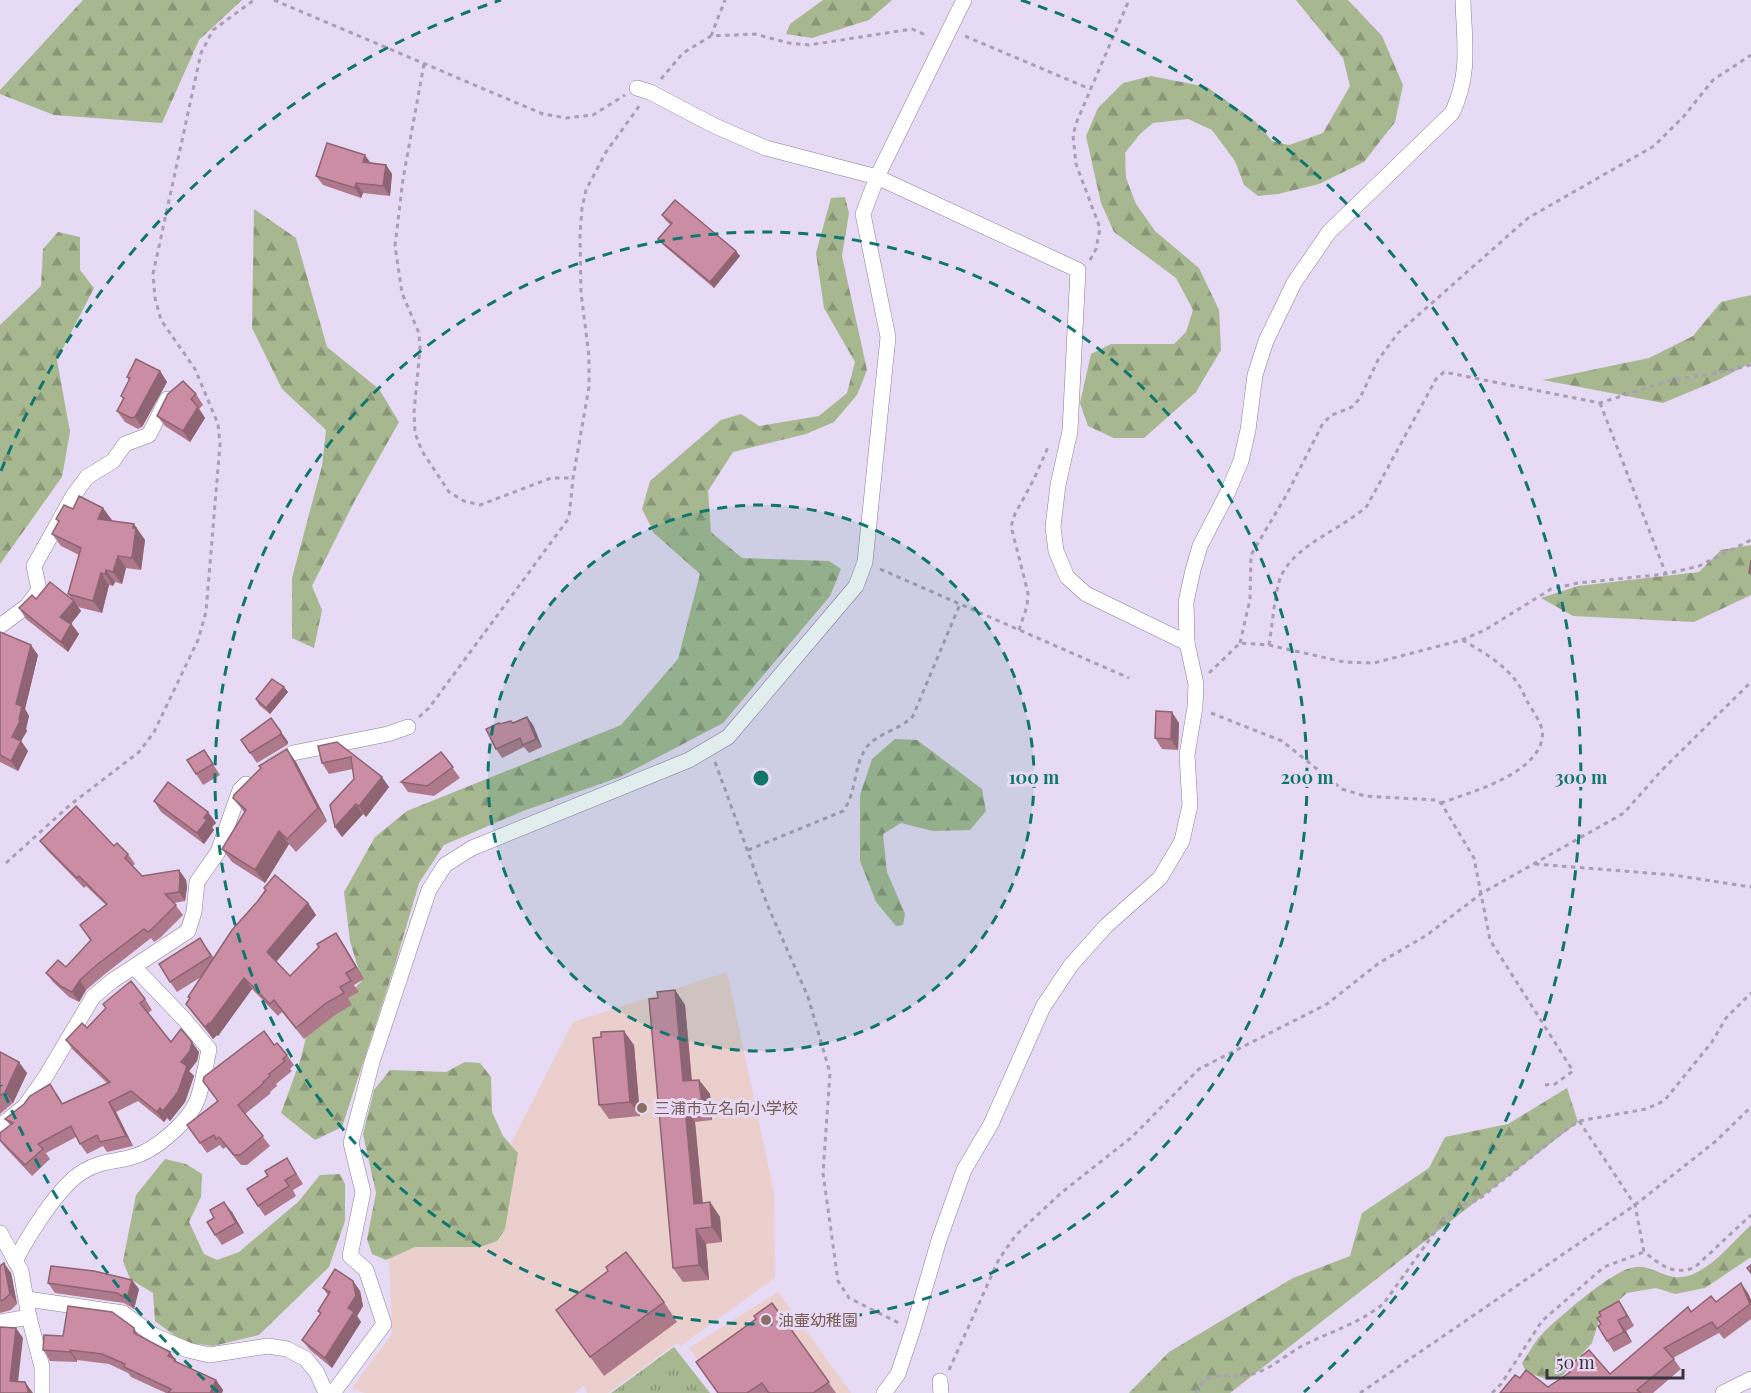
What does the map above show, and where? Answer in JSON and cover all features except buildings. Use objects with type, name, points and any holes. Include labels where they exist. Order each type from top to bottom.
[{"type":"street","points":[[333,1393],[384,1324],[366,1270],[350,1256],[363,1192],[351,1143],[372,1062],[429,890],[445,865],[472,848],[689,760],[728,738],[856,586],[865,562],[888,337],[863,214],[877,177],[964,0]]},
{"type":"street","points":[[884,1393],[898,1374],[939,1240],[964,1170],[991,1124],[1043,1007],[1071,965],[1106,926],[1160,878],[1182,841],[1190,805],[1187,755],[1195,707],[1196,684],[1187,643],[1186,602],[1200,546],[1241,461],[1248,430],[1255,375],[1266,341],[1294,283],[1329,232],[1452,112],[1461,95],[1466,73],[1463,0]]},
{"type":"street","points":[[644,90],[715,126],[766,148],[877,177],[1078,270],[1070,431],[1058,485],[1053,527],[1056,551],[1067,577],[1086,594],[1187,643]]},
{"type":"street","points":[[0,626],[27,606],[39,590],[34,566],[73,496],[87,477],[113,461],[125,444],[149,435],[168,396]]},
{"type":"street","points":[[0,1126],[25,1106],[46,1076],[93,997],[112,981],[188,931],[195,912],[197,882],[218,852],[240,790],[258,774],[293,753],[388,734],[408,727]]},
{"type":"street","points":[[15,1261],[29,1234],[58,1194],[81,1172],[103,1162],[131,1157],[151,1150],[179,1126],[198,1100],[209,1049],[135,968]]},
{"type":"street","points":[[0,1233],[21,1271],[29,1317],[42,1367],[42,1393]]},
{"type":"street","points":[[27,1299],[123,1312],[154,1336],[188,1350],[209,1355],[268,1346],[287,1349],[306,1359],[317,1373],[326,1393]]},
{"type":"street","points":[[0,1322],[29,1317]]},
{"type":"street","points":[[1723,1393],[1751,1379]]},
{"type":"path","points":[[6,863],[70,805],[139,752],[154,732],[201,631],[206,612],[220,444],[218,424],[195,369],[161,320],[155,298],[153,274],[201,53],[213,30],[254,0]]},
{"type":"path","points":[[274,0],[543,114],[566,118],[592,115],[644,90]]},
{"type":"path","points":[[711,36],[725,0]]},
{"type":"path","points":[[1078,270],[1086,266],[1096,249],[1099,237],[1097,219],[1076,164],[1073,135],[1090,89],[1129,0]]},
{"type":"path","points":[[408,727],[429,708],[568,518],[589,387],[590,356],[581,293],[580,235],[586,190],[644,90],[683,53],[711,36],[755,34],[789,43],[809,45],[912,29],[946,36],[1090,89]]},
{"type":"path","points":[[1196,684],[1240,643],[1250,598],[1251,555],[1287,494],[1323,423],[1332,415],[1352,407],[1360,398],[1378,360],[1398,333],[1528,218],[1654,146],[1684,116],[1713,80],[1751,55]]},
{"type":"path","points":[[424,64],[403,179],[394,246],[402,293],[419,333],[420,348],[414,412],[415,433],[422,451],[449,492],[464,501],[480,505],[551,478],[573,478]]},
{"type":"path","points":[[1269,645],[1280,578],[1288,564],[1303,550],[1353,519],[1367,506],[1436,379],[1444,372],[1600,403],[1671,380],[1751,365]]},
{"type":"path","points":[[1600,403],[1666,574]]},
{"type":"path","points":[[1019,630],[1028,606],[1028,593],[1011,526],[1052,440]]},
{"type":"path","points":[[1240,643],[1269,645],[1344,662],[1374,663],[1462,640],[1485,630],[1551,589],[1578,583],[1666,574],[1699,566],[1751,540]]},
{"type":"path","points":[[865,562],[1129,678]]},
{"type":"path","points":[[748,850],[843,811],[850,803],[866,749],[874,741],[906,724],[913,716],[960,604]]},
{"type":"path","points":[[1441,803],[1489,785],[1522,768],[1536,754],[1543,738],[1542,727],[1515,680],[1480,650],[1462,640]]},
{"type":"path","points":[[940,1387],[952,1366],[999,1259],[1016,1235],[1060,1193],[1132,1137],[1199,1069],[1327,1004],[1378,963],[1427,935],[1482,893],[1624,813],[1661,771],[1751,682]]},
{"type":"path","points":[[1195,707],[1282,741],[1342,789],[1365,796],[1436,800],[1441,803],[1474,858],[1490,940],[1573,1071],[1556,1084],[1545,1085]]},
{"type":"path","points":[[710,749],[767,904],[808,997],[830,1073],[823,1173],[838,1281],[849,1298],[913,1329]]},
{"type":"path","points":[[1534,864],[1673,875],[1751,887]]},
{"type":"path","points":[[1196,1393],[1199,1386],[1210,1377],[1221,1374],[1248,1375],[1260,1371],[1301,1346],[1372,1313],[1384,1303],[1447,1215],[1462,1205],[1478,1200],[1579,1121],[1646,1109],[1664,1101],[1712,1042],[1726,1018],[1751,993]]},
{"type":"path","points":[[1360,1393],[1635,1205],[1716,1141],[1751,1107]]},
{"type":"path","points":[[1579,1121],[1635,1205],[1644,1251],[1670,1270],[1681,1272],[1694,1268],[1751,1215]]},
{"type":"path","points":[[1492,1393],[1501,1384],[1542,1322],[1604,1267],[1644,1251]]},
{"type":"shaded area","name":"三浦市立名向小学校","points":[[727,972],[774,1193],[775,1278],[680,1346],[677,1343],[608,1393],[587,1393],[584,1385],[575,1393],[365,1393],[352,1388],[392,1334],[389,1254],[476,1212],[573,1022]]},
{"type":"shaded area","name":"油壷幼稚園","points":[[778,1292],[851,1393],[721,1393],[689,1348]]},
{"type":"green space","points":[[83,0],[242,0],[199,40],[162,123],[54,115],[0,94],[0,90]]},
{"type":"green space","points":[[823,0],[892,0],[869,20],[812,38],[786,34],[790,24]]},
{"type":"green space","points":[[1296,0],[1348,0],[1382,36],[1403,85],[1395,122],[1364,162],[1319,184],[1278,194],[1258,196],[1244,185],[1235,161],[1212,130],[1188,119],[1153,123],[1140,134],[1125,153],[1126,178],[1136,204],[1155,231],[1199,268],[1219,310],[1221,350],[1196,392],[1144,438],[1114,438],[1088,426],[1080,403],[1091,354],[1111,344],[1174,344],[1186,332],[1193,310],[1176,278],[1114,232],[1101,203],[1086,136],[1098,108],[1123,83],[1151,76],[1207,87],[1255,121],[1272,141],[1289,145],[1323,133],[1350,86],[1343,58]]},
{"type":"green space","points":[[845,197],[849,213],[842,256],[867,370],[857,395],[834,422],[806,434],[733,452],[708,491],[711,532],[742,558],[829,561],[841,569],[830,596],[723,723],[620,777],[523,811],[444,845],[419,883],[342,1127],[315,1140],[281,1113],[301,1058],[306,1037],[362,981],[350,941],[344,892],[375,837],[407,811],[621,725],[678,659],[700,574],[654,533],[642,509],[650,481],[721,420],[741,414],[759,426],[819,416],[847,393],[855,362],[824,308],[816,253],[831,198]]},
{"type":"green space","points":[[254,209],[296,238],[327,347],[379,389],[399,422],[353,504],[312,586],[322,610],[314,648],[292,638],[292,578],[322,466],[326,430],[282,389],[252,328]]},
{"type":"green space","points":[[58,232],[80,237],[80,270],[94,288],[57,360],[70,432],[62,477],[0,564],[0,325],[41,286],[43,249]]},
{"type":"green space","points":[[1751,295],[1751,363],[1718,380],[1663,403],[1543,380],[1649,358],[1693,336],[1721,302]]},
{"type":"green space","points":[[1751,545],[1751,595],[1694,622],[1573,616],[1541,598],[1578,586],[1699,572],[1721,550]]},
{"type":"green space","points":[[895,739],[917,740],[982,789],[986,811],[970,830],[933,831],[901,823],[883,834],[887,872],[905,914],[903,925],[896,926],[876,902],[860,861],[860,795],[872,759]]},
{"type":"green space","points":[[465,1062],[480,1063],[491,1077],[492,1112],[503,1136],[518,1153],[505,1229],[497,1241],[480,1247],[415,1247],[386,1260],[372,1254],[367,1239],[376,1193],[363,1134],[374,1090],[390,1070],[446,1072]]},
{"type":"green space","points":[[1567,1088],[1578,1122],[1230,1393],[1129,1393],[1169,1352],[1293,1278],[1350,1256],[1362,1213],[1429,1168],[1445,1137],[1508,1124]]},
{"type":"green space","points":[[165,1159],[186,1164],[202,1174],[201,1197],[189,1222],[204,1254],[217,1260],[239,1252],[298,1202],[320,1175],[340,1174],[345,1184],[345,1221],[329,1267],[259,1335],[213,1346],[183,1342],[155,1321],[153,1293],[130,1279],[123,1261],[136,1195]]},
{"type":"green space","points":[[1751,1225],[1751,1257],[1705,1288],[1675,1294],[1656,1288],[1627,1293],[1600,1317],[1592,1343],[1562,1376],[1549,1380],[1526,1372],[1522,1363],[1540,1336],[1573,1306],[1611,1278],[1622,1271],[1637,1267],[1648,1268],[1674,1277],[1685,1277],[1696,1273],[1716,1259]]},
{"type":"green space","points":[[674,1347],[710,1393],[611,1393]]},
{"type":"place","name":"三浦市立名向小学校","points":[[642,1108]]},
{"type":"place","name":"油壷幼稚園","points":[[766,1320]]}]
